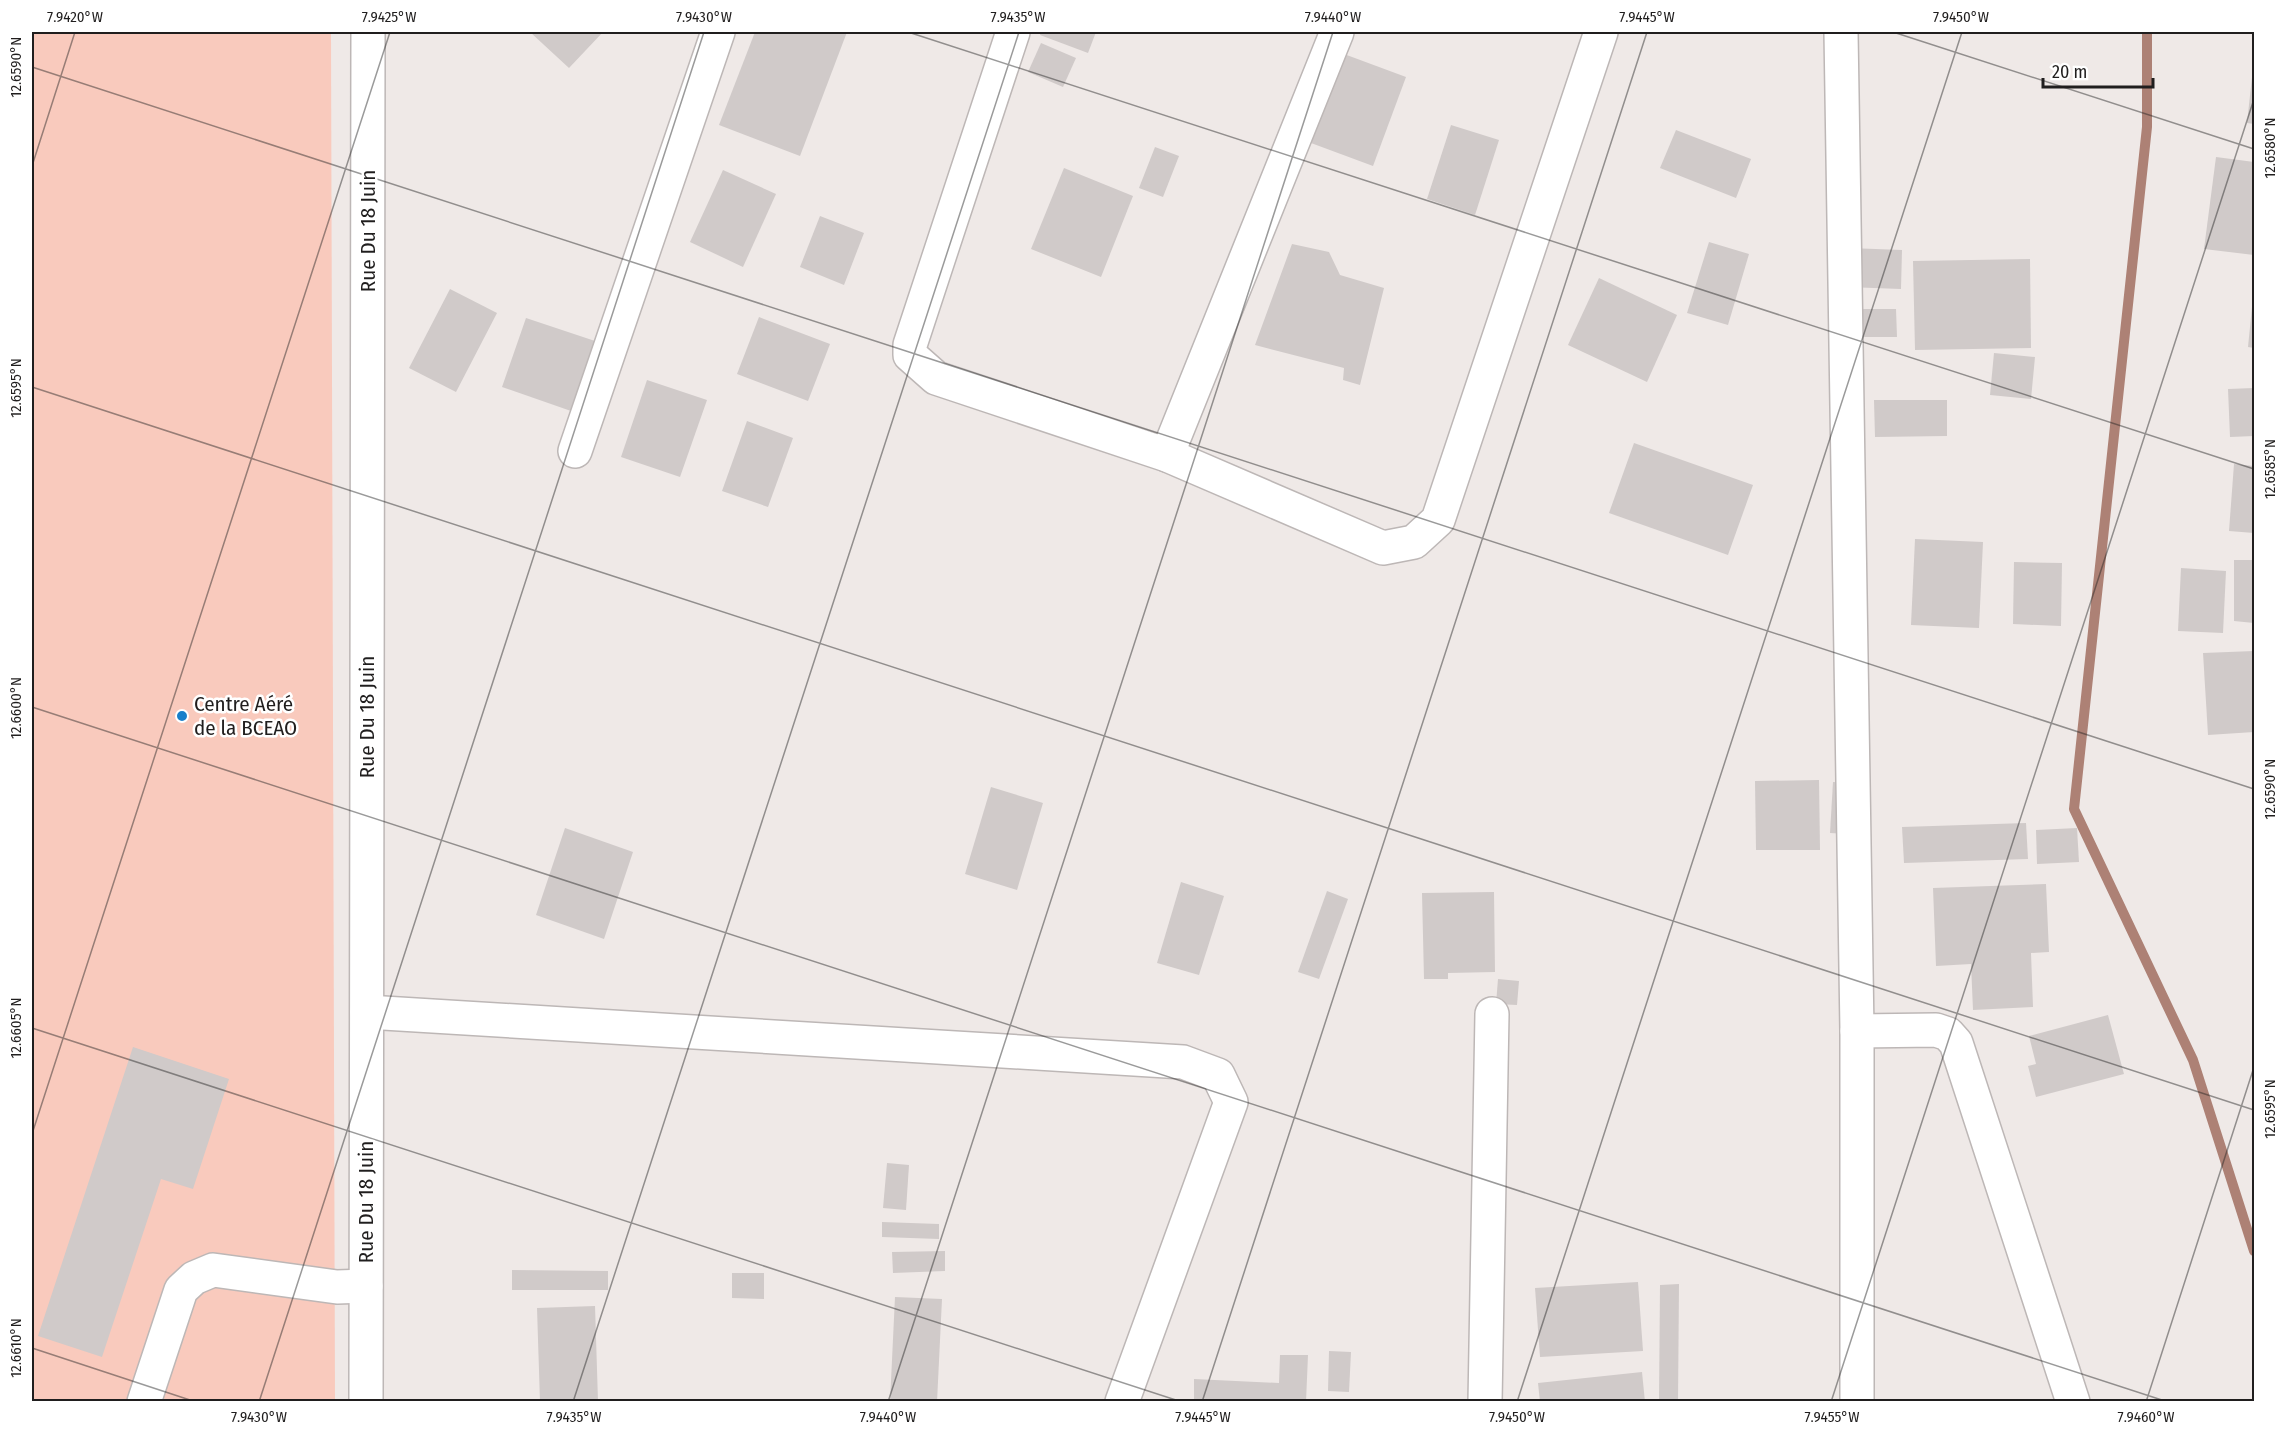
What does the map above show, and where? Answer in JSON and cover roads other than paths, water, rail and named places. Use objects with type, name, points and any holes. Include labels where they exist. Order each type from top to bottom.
[{"type":"street","name":"Rue Du 18 Juin","points":[[366,1401],[368,32]]},
{"type":"street","points":[[575,451],[718,32]]},
{"type":"street","points":[[1013,32],[910,345],[910,355],[936,378],[1167,455],[1383,548],[1414,542],[1438,520],[1601,32]]},
{"type":"street","points":[[1167,455],[1337,32]]},
{"type":"street","points":[[1841,32],[1857,1031],[1857,1401]]},
{"type":"street","points":[[367,1012],[1183,1062],[1218,1075],[1231,1102],[1122,1401]]},
{"type":"street","points":[[1485,1401],[1492,1014]]},
{"type":"street","points":[[1857,1031],[1936,1030],[1948,1034],[1956,1043],[2073,1401]]},
{"type":"street","points":[[144,1401],[181,1290],[194,1278],[213,1270],[337,1287],[366,1286]]},
{"type":"waterway","points":[[2147,32],[2147,127],[2074,809],[2193,1060],[2254,1251]]},
{"type":"place","name":"Centre Aéré de la BCEAO","points":[[182,716]]}]
